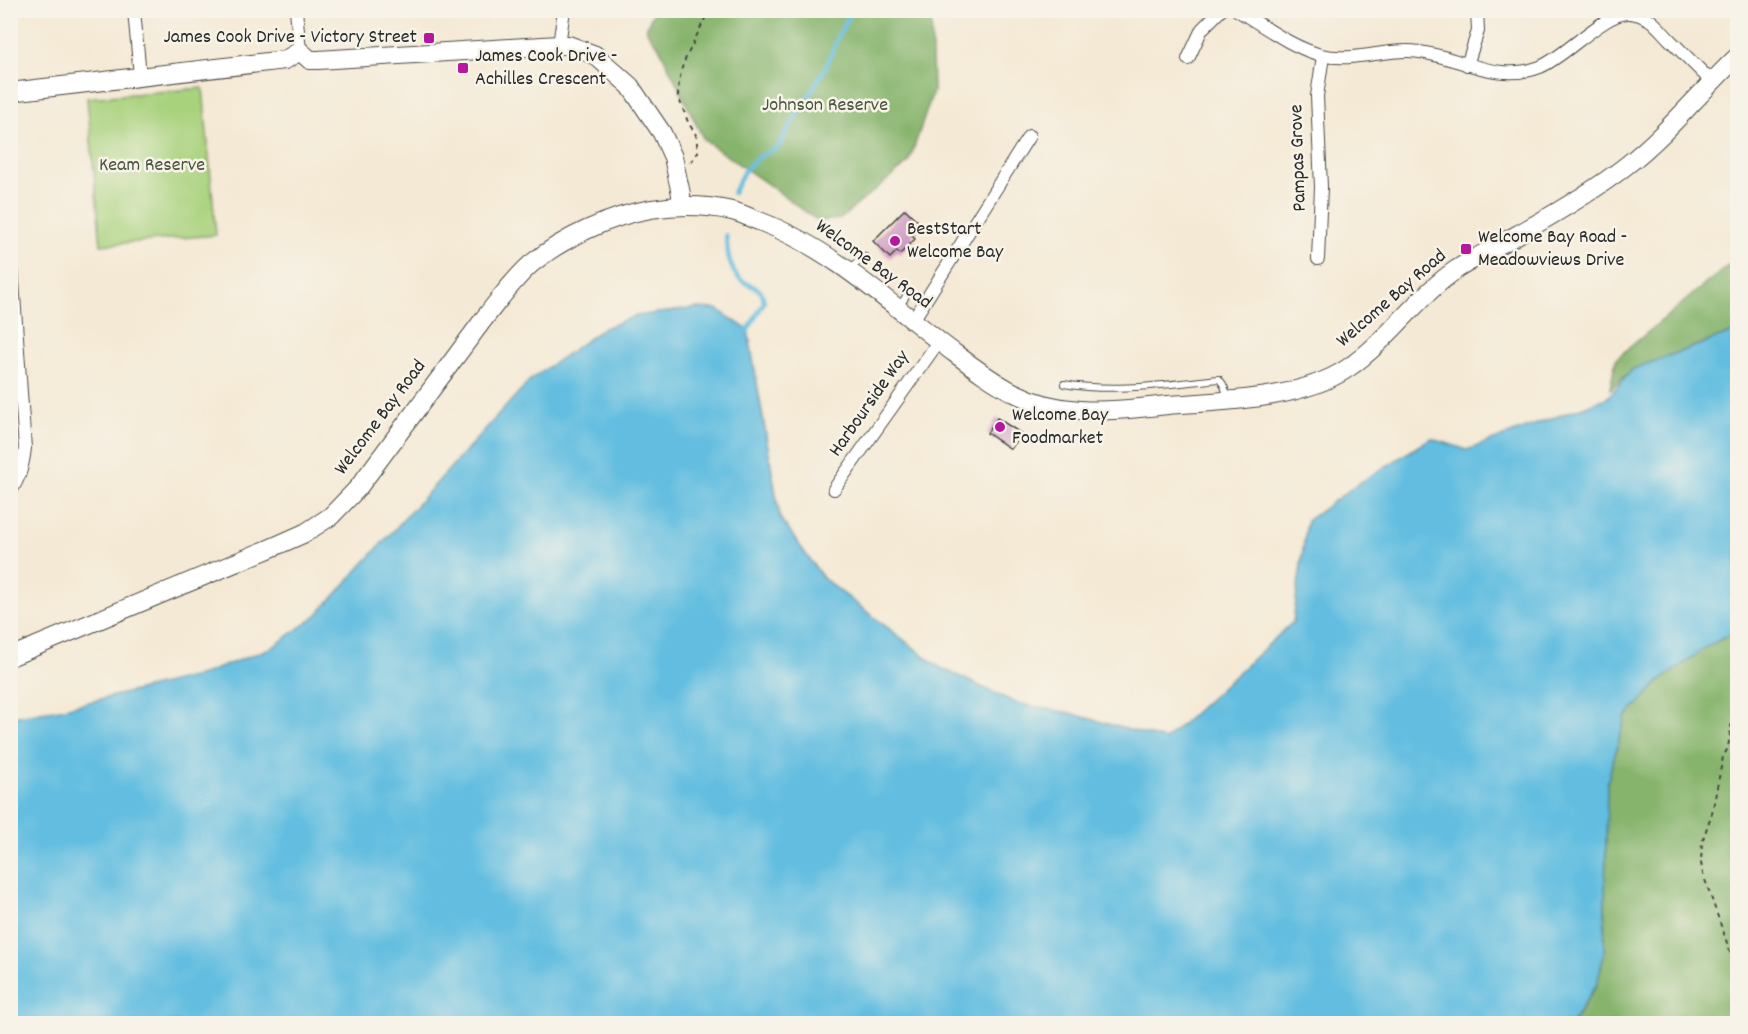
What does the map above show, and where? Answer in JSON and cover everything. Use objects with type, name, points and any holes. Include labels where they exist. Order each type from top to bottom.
[{"type":"main road","points":[[10,92],[285,60],[300,51],[310,60],[318,60],[567,45],[595,55],[630,86],[647,110],[673,157],[681,206]]},
{"type":"main road","name":"Welcome Bay Road","points":[[10,657],[271,548],[304,533],[331,516],[358,488],[483,320],[529,266],[582,233],[624,214],[681,206],[732,211],[777,228],[801,239],[847,269],[912,322],[990,380],[1039,404],[1082,411],[1116,410],[1283,393],[1311,385],[1344,371],[1371,349],[1445,278],[1592,189],[1624,167],[1655,142],[1737,56]]},
{"type":"street","points":[[134,10],[140,76]]},
{"type":"street","points":[[296,10],[300,51]]},
{"type":"street","points":[[559,45],[564,10]]},
{"type":"street","points":[[1188,59],[1202,29],[1221,10]]},
{"type":"street","points":[[1237,10],[1300,47],[1323,56],[1346,57],[1408,51],[1431,54],[1489,71],[1510,73],[1542,67],[1615,17],[1626,12],[1638,12],[1711,81]]},
{"type":"street","points":[[1467,65],[1478,31],[1477,10]]},
{"type":"street","name":"Pampas Grove","points":[[1318,259],[1321,187],[1317,96],[1323,56]]},
{"type":"street","points":[[912,322],[1029,136]]},
{"type":"street","points":[[10,240],[25,448],[18,480],[10,492]]},
{"type":"street","name":"Harbourside Way","points":[[834,489],[939,341]]},
{"type":"lane","points":[[847,269],[865,257]]},
{"type":"lane","points":[[895,307],[904,300],[908,290]]},
{"type":"lane","points":[[1064,384],[1090,388],[1154,386],[1219,379],[1226,388],[1228,400]]},
{"type":"path","points":[[678,181],[698,152],[696,135],[688,123],[678,96],[679,81],[683,64],[709,10]]},
{"type":"path","points":[[1737,716],[1731,726],[1712,813],[1702,842],[1701,863],[1719,922],[1737,965]]},
{"type":"green space","name":"Johnson Reserve","points":[[654,11],[931,11],[933,92],[909,162],[840,219],[818,221],[704,140],[658,45],[647,32],[647,26]]},
{"type":"green space","name":"Keam Reserve","points":[[203,88],[216,235],[101,245],[87,98]]},
{"type":"green space","points":[[1737,259],[1737,331],[1633,369],[1610,389],[1616,359]]},
{"type":"green space","points":[[1737,631],[1737,1023],[1572,1024],[1597,985],[1604,954],[1607,783],[1625,718],[1660,681],[1706,647]]},
{"type":"water","points":[[696,308],[717,309],[748,330],[780,518],[823,578],[939,667],[1016,703],[1070,713],[1165,740],[1293,622],[1307,521],[1356,485],[1431,438],[1467,450],[1607,398],[1633,369],[1737,331],[1737,631],[1706,647],[1660,681],[1625,718],[1607,783],[1604,954],[1597,984],[1572,1023],[11,1023],[11,717],[60,709],[201,675],[273,647],[316,616],[530,380],[604,328],[636,316]]},
{"type":"building","points":[[905,209],[922,225],[912,236],[915,239],[900,254],[897,251],[890,258],[873,241]]},
{"type":"building","points":[[997,418],[1022,434],[1011,449],[987,433]]},
{"type":"waterway","points":[[733,193],[744,171],[760,156],[777,148],[826,67],[839,34],[853,10]]},
{"type":"waterway","points":[[726,235],[729,259],[737,276],[758,289],[763,296],[764,302],[748,330]]},
{"type":"place","name":"James Cook Drive - Victory Street","points":[[429,38]]},
{"type":"place","name":"James Cook Drive - Achilles Crescent","points":[[463,68]]},
{"type":"place","name":"BestStart Welcome Bay","points":[[895,241]]},
{"type":"place","name":"Welcome Bay Road - Meadowviews Drive","points":[[1466,249]]},
{"type":"place","name":"Welcome Bay Foodmarket","points":[[1000,427]]}]
